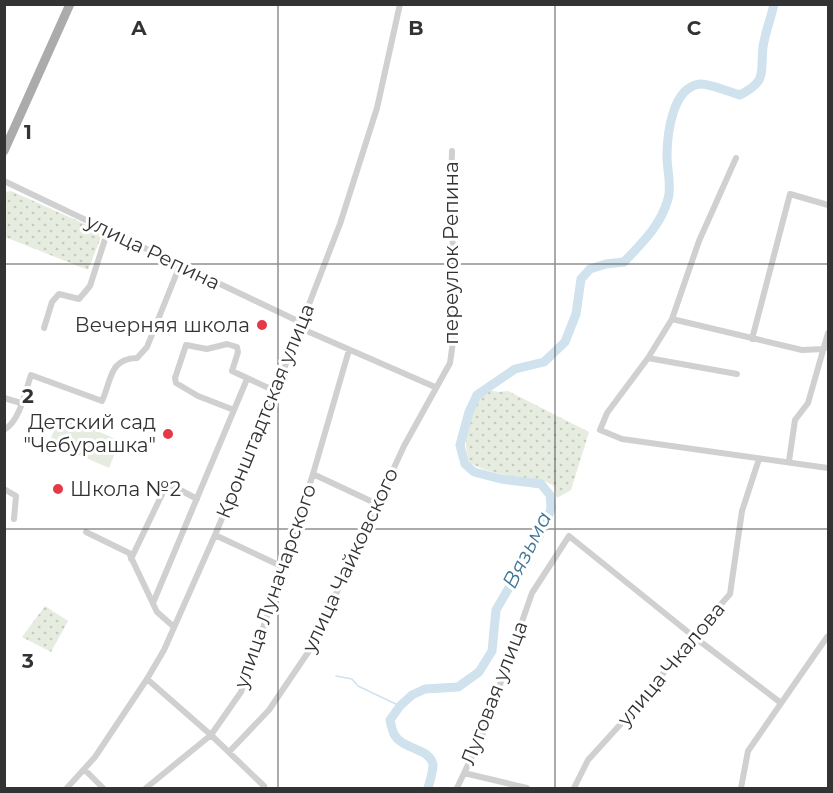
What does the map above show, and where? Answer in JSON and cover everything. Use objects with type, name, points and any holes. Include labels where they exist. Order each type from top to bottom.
[{"type":"main road","points":[[4,151],[70,4]]},
{"type":"street","name":"Кронштадтская улица","points":[[67,789],[126,712],[164,650],[214,535],[275,391],[340,224],[377,108],[400,4]]},
{"type":"street","name":"переулок Репина","points":[[435,387],[450,363],[455,327],[452,151]]},
{"type":"street","points":[[736,158],[699,241],[672,319],[648,358],[607,412],[600,430],[622,439],[828,468]]},
{"type":"street","name":"улица Репина","points":[[4,181],[180,265],[349,350],[435,387]]},
{"type":"street","points":[[752,339],[790,194],[828,205]]},
{"type":"street","points":[[44,328],[52,302],[59,294],[80,298],[90,286],[108,230]]},
{"type":"street","points":[[4,430],[10,427],[31,375],[102,401],[117,363],[125,359],[137,358],[147,347],[180,265]]},
{"type":"street","points":[[672,319],[802,350],[824,349]]},
{"type":"street","points":[[789,461],[795,420],[808,403],[828,333]]},
{"type":"street","points":[[234,410],[198,396],[176,383],[175,378],[185,347],[189,344],[207,349],[227,344],[237,347],[238,352],[231,369],[233,373],[275,391]]},
{"type":"street","name":"улица Луначарского","points":[[146,789],[211,735],[240,692],[313,474],[349,350]]},
{"type":"street","points":[[648,358],[737,374]]},
{"type":"street","points":[[153,603],[247,379]]},
{"type":"street","name":"улица Чайковского","points":[[229,752],[269,710],[311,648],[404,446],[435,387]]},
{"type":"street","points":[[4,398],[21,403]]},
{"type":"street","name":"улица Чкалова","points":[[574,789],[588,760],[664,675],[693,636],[730,594],[742,512],[759,459]]},
{"type":"street","points":[[313,474],[377,504]]},
{"type":"street","points":[[131,559],[166,486],[173,486],[197,499]]},
{"type":"street","points":[[4,489],[16,496],[14,519]]},
{"type":"street","points":[[86,532],[129,553],[157,612],[174,627]]},
{"type":"street","points":[[214,535],[283,567]]},
{"type":"street","name":"Луговая улица","points":[[457,789],[483,733],[532,593],[569,536],[693,636]]},
{"type":"street","points":[[693,636],[782,703]]},
{"type":"street","points":[[741,789],[748,751],[827,637]]},
{"type":"street","points":[[147,679],[211,735],[264,786]]},
{"type":"street","points":[[84,769],[103,789]]},
{"type":"street","points":[[464,773],[527,789]]},
{"type":"shaded area","points":[[11,191],[103,232],[88,270],[5,237],[5,192]]},
{"type":"shaded area","points":[[489,390],[508,391],[589,432],[571,490],[557,498],[554,486],[544,481],[498,473],[470,463],[466,443],[467,423],[475,404]]},
{"type":"shaded area","points":[[61,415],[120,441],[109,468],[49,442]]},
{"type":"shaded area","points":[[45,606],[68,621],[51,652],[22,637]]},
{"type":"waterway","name":"Вязьма","points":[[428,788],[433,768],[431,759],[398,739],[393,732],[390,720],[412,695],[425,689],[458,687],[479,672],[492,651],[496,610],[546,524],[551,508],[550,495],[541,484],[501,479],[474,472],[465,464],[460,445],[469,412],[477,395],[515,369],[544,362],[565,342],[576,314],[581,279],[590,269],[624,262],[650,233],[661,217],[669,194],[668,137],[677,103],[691,87],[700,84],[740,95],[755,85],[761,76],[764,42],[774,4]]},
{"type":"waterway","points":[[336,676],[352,679],[358,686],[400,706]]},
{"type":"place","name":"Вечерняя школа","points":[[262,325]]},
{"type":"place","name":"Детский сад \"Чебурашка\"","points":[[168,434]]},
{"type":"place","name":"Школа №2","points":[[58,489]]}]
